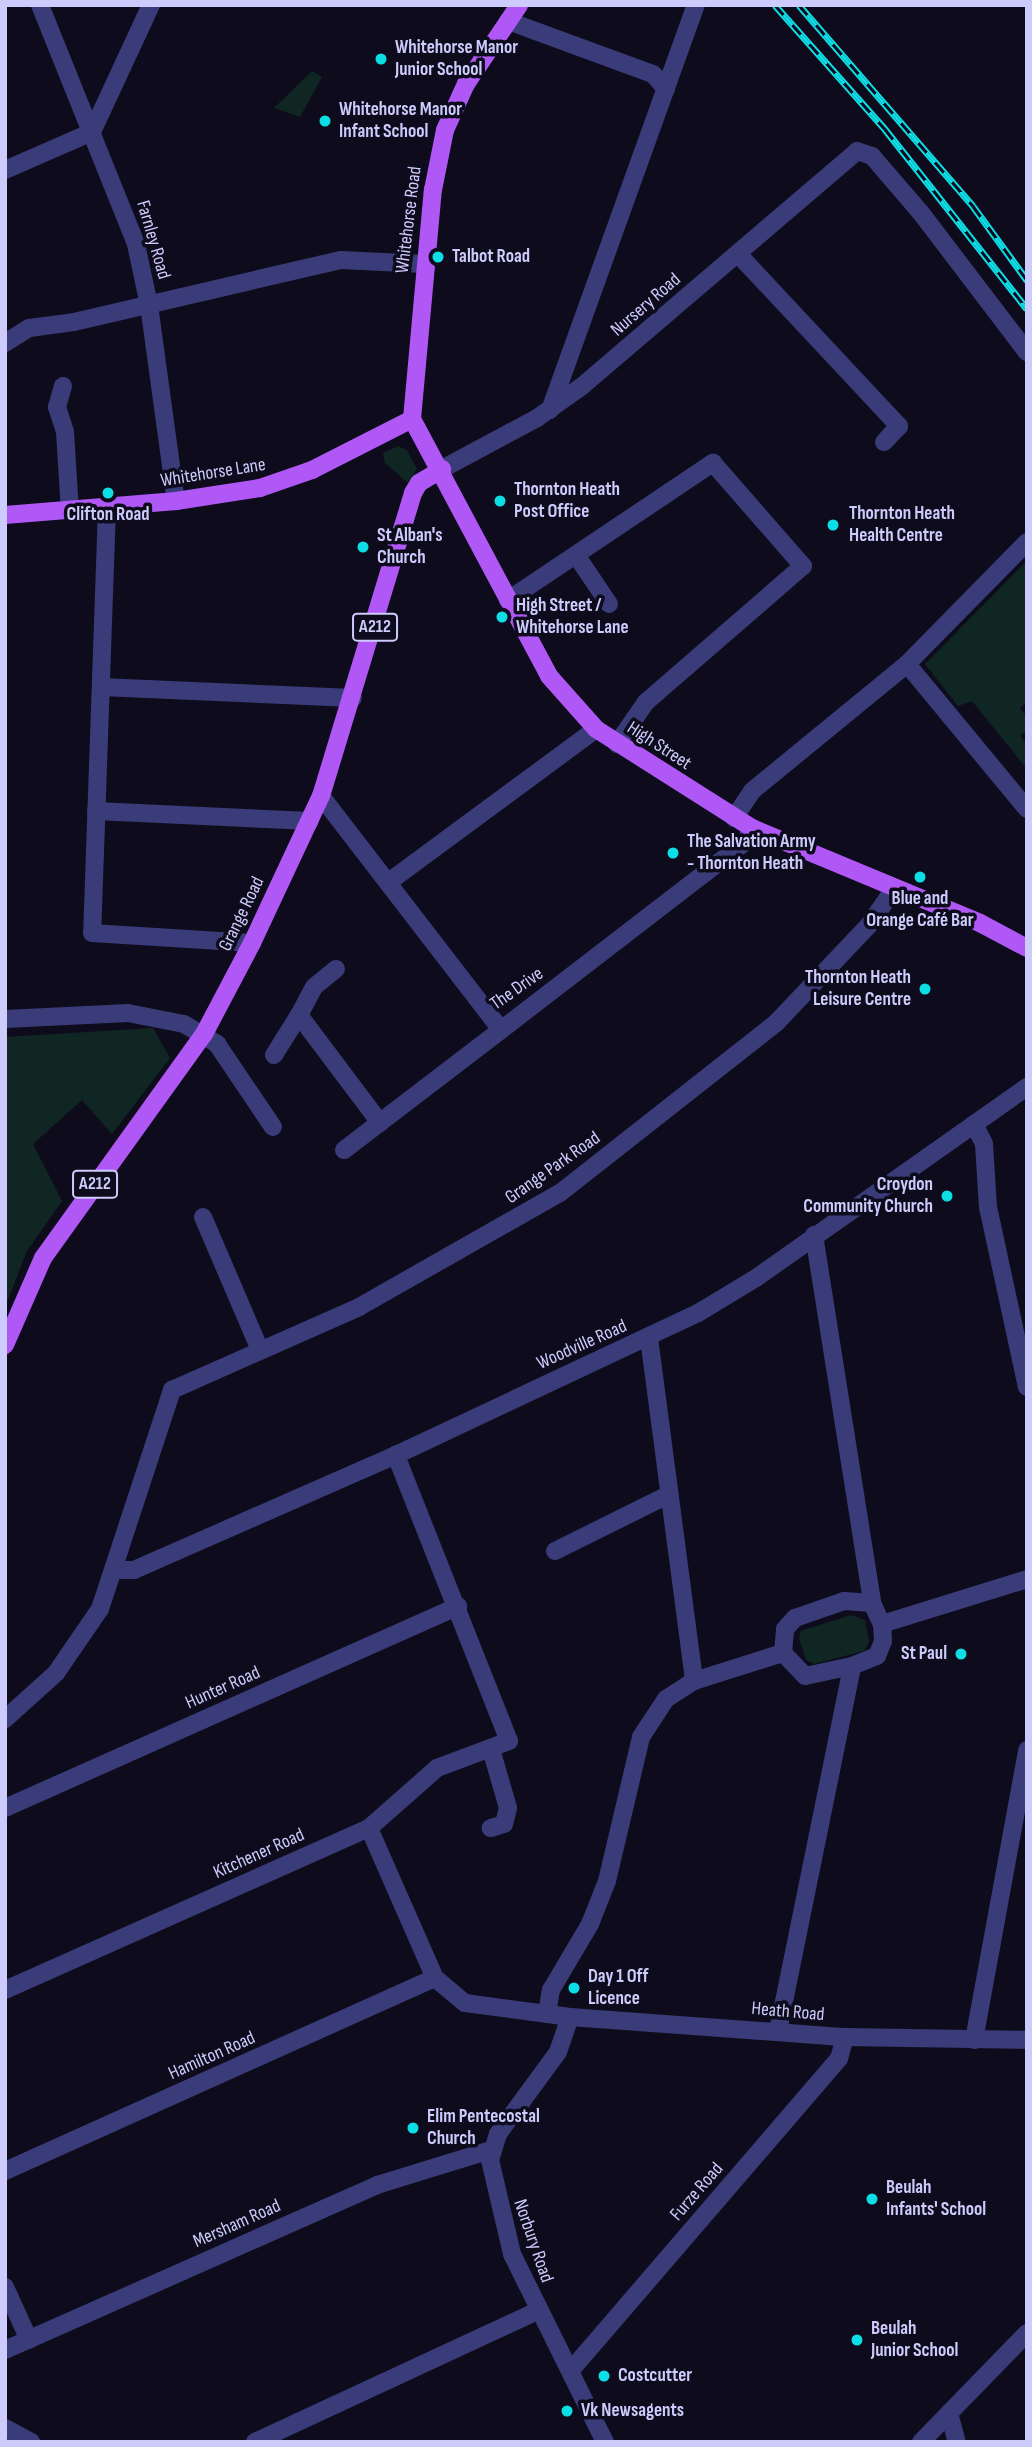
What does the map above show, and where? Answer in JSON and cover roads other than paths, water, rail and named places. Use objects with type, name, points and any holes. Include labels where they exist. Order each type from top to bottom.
[{"type":"main road","name":"Whitehorse Road","points":[[412,419],[435,169],[445,130],[466,84],[519,5]]},
{"type":"main road","name":"High Street","points":[[412,419],[442,470],[555,685],[596,729],[752,828],[980,923],[1027,948]]},
{"type":"main road","name":"Whitehorse Lane","points":[[5,515],[176,501],[280,483],[412,419]]},
{"type":"main road","name":"Grange Road","points":[[5,1345],[43,1258],[204,1034],[252,943],[321,796],[353,698],[413,493],[419,483],[442,470]]},
{"type":"street","name":"Farnley Road","points":[[40,5],[136,244],[149,305],[176,501]]},
{"type":"street","points":[[5,170],[92,132],[151,5]]},
{"type":"street","points":[[550,410],[696,5]]},
{"type":"street","points":[[508,21],[653,74],[666,89]]},
{"type":"street","name":"Nursery Road","points":[[442,470],[550,410],[605,369],[850,154],[861,150],[872,156],[921,213],[1027,352]]},
{"type":"street","points":[[738,254],[899,426],[884,442]]},
{"type":"street","points":[[5,343],[29,328],[149,305],[354,258],[425,264]]},
{"type":"street","points":[[63,386],[57,407],[65,432],[69,511]]},
{"type":"street","points":[[509,600],[713,463],[803,566],[646,702],[617,744]]},
{"type":"street","points":[[107,508],[91,926],[96,936],[252,943]]},
{"type":"street","points":[[734,818],[752,792],[907,664],[1027,542]]},
{"type":"street","points":[[576,555],[609,604]]},
{"type":"street","points":[[907,664],[1027,809]]},
{"type":"street","points":[[101,687],[353,698]]},
{"type":"street","points":[[390,881],[596,729]]},
{"type":"street","name":"The Drive","points":[[321,796],[390,881],[501,1030],[745,842],[752,828]]},
{"type":"street","points":[[96,811],[310,821]]},
{"type":"street","name":"Grange Park Road","points":[[116,1570],[172,1390],[359,1307],[560,1193],[777,1022],[869,925],[894,889]]},
{"type":"street","points":[[274,1055],[314,987],[336,969]]},
{"type":"street","points":[[5,1019],[128,1013],[166,1018],[204,1034],[223,1050],[273,1126]]},
{"type":"street","points":[[299,1015],[380,1123]]},
{"type":"street","points":[[344,1150],[501,1030]]},
{"type":"street","name":"Woodville Road","points":[[116,1570],[134,1570],[396,1455],[649,1338],[739,1289],[1027,1087]]},
{"type":"street","points":[[974,1124],[984,1144],[988,1207],[1027,1387]]},
{"type":"street","points":[[203,1217],[260,1350]]},
{"type":"street","points":[[814,1235],[872,1603],[882,1624],[883,1641],[877,1656],[852,1666],[804,1676],[783,1653],[785,1629],[795,1618],[845,1601],[872,1603]]},
{"type":"street","points":[[649,1338],[694,1681]]},
{"type":"street","points":[[396,1455],[458,1606]]},
{"type":"street","points":[[555,1550],[668,1495]]},
{"type":"street","points":[[5,1719],[74,1650],[100,1609],[116,1570]]},
{"type":"street","points":[[882,1624],[1027,1579]]},
{"type":"street","name":"Kitchener Road","points":[[5,1990],[369,1828],[437,1768],[507,1743],[509,1734],[458,1606]]},
{"type":"street","name":"Hunter Road","points":[[5,1808],[458,1606]]},
{"type":"street","points":[[547,2014],[551,1990],[590,1924],[607,1881],[641,1737],[666,1699],[694,1681],[783,1653]]},
{"type":"street","points":[[778,2031],[852,1666]]},
{"type":"street","points":[[491,1749],[508,1806],[504,1824],[491,1828]]},
{"type":"street","points":[[974,2040],[1027,1750]]},
{"type":"street","points":[[369,1828],[435,1978]]},
{"type":"street","name":"Heath Road","points":[[435,1978],[464,2003],[570,2017],[845,2037],[1027,2040]]},
{"type":"street","name":"Hamilton Road","points":[[5,2171],[435,1978]]},
{"type":"street","points":[[491,2150],[558,2052],[570,2017]]},
{"type":"street","name":"Furze Road","points":[[572,2369],[839,2059],[845,2037]]},
{"type":"street","name":"Norbury Road","points":[[491,2150],[502,2226],[537,2311],[572,2369],[605,2442]]},
{"type":"street","name":"Mersham Road","points":[[5,2350],[387,2181],[491,2150]]},
{"type":"street","points":[[5,2287],[29,2340]]},
{"type":"street","points":[[255,2442],[537,2311]]},
{"type":"street","points":[[921,2442],[1027,2333]]},
{"type":"street","points":[[949,2413],[957,2442]]},
{"type":"street","points":[[5,2428],[31,2442]]},
{"type":"railway","points":[[775,5],[885,129],[1027,309]]},
{"type":"railway","points":[[799,5],[973,206],[1027,280]]},
{"type":"place","name":"Whitehorse Manor Junior School","points":[[381,59]]},
{"type":"place","name":"Whitehorse Manor Infant School","points":[[325,121]]},
{"type":"place","name":"Talbot Road","points":[[438,257]]},
{"type":"place","name":"Clifton Road","points":[[108,493]]},
{"type":"place","name":"Thornton Heath Post Office","points":[[500,501]]},
{"type":"place","name":"Thornton Heath Health Centre","points":[[833,525]]},
{"type":"place","name":"St Alban's Church","points":[[363,547]]},
{"type":"place","name":"High Street / Whitehorse Lane","points":[[502,617]]},
{"type":"place","name":"The Salvation Army - Thornton Heath","points":[[673,853]]},
{"type":"place","name":"Blue and Orange Café Bar","points":[[920,877]]},
{"type":"place","name":"Thornton Heath Leisure Centre","points":[[925,989]]},
{"type":"place","name":"Croydon Community Church","points":[[947,1196]]},
{"type":"place","name":"St Paul","points":[[961,1654]]},
{"type":"place","name":"Day 1 Off Licence","points":[[574,1988]]},
{"type":"place","name":"Elim Pentecostal Church","points":[[413,2128]]},
{"type":"place","name":"Beulah Infants' School","points":[[872,2199]]},
{"type":"place","name":"Beulah Junior School","points":[[857,2340]]},
{"type":"place","name":"Costcutter","points":[[604,2376]]},
{"type":"place","name":"Vk Newsagents","points":[[567,2411]]}]
